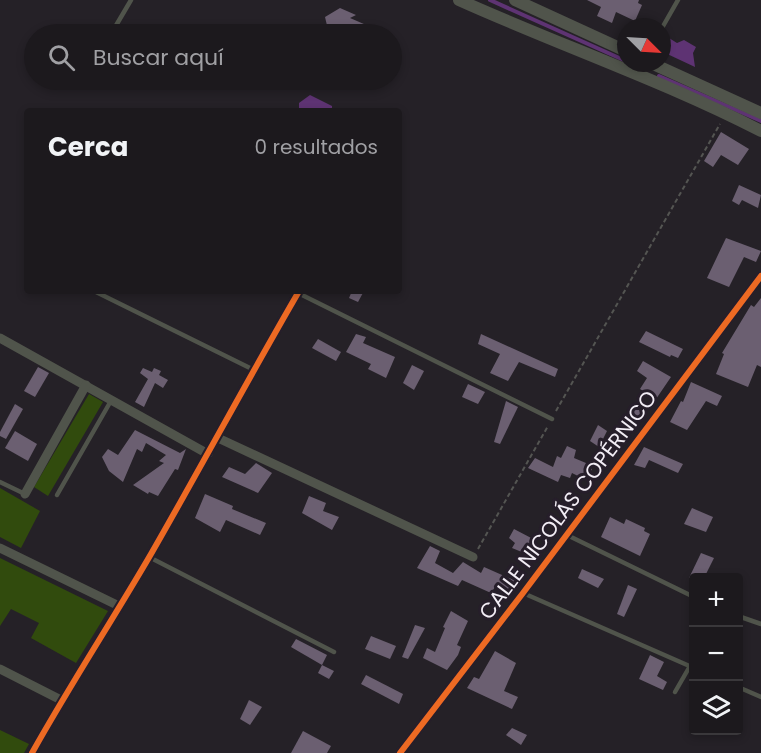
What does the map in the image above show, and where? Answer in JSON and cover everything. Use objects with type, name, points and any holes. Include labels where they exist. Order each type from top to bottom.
[{"type":"street","points":[[459,0],[617,61]]},
{"type":"street","points":[[523,2],[617,47]]},
{"type":"street","points":[[645,72],[761,131]]},
{"type":"street","points":[[671,72],[761,113]]},
{"type":"street","name":"CALLE NICOLÁS COPÉRNICO","points":[[402,752],[761,276]]},
{"type":"street","points":[[33,753],[61,700],[149,557],[218,438],[254,369],[297,294]]},
{"type":"street","points":[[0,338],[208,454]]},
{"type":"street","points":[[25,494],[86,385]]},
{"type":"street","points":[[218,438],[473,557]]},
{"type":"street","points":[[0,548],[119,606]]},
{"type":"street","points":[[0,669],[61,700]]},
{"type":"lane","points":[[117,24],[131,0]]},
{"type":"lane","points":[[668,18],[678,0]]},
{"type":"lane","points":[[100,294],[254,369]]},
{"type":"lane","points":[[300,294],[552,419]]},
{"type":"lane","points":[[57,495],[112,399]]},
{"type":"lane","points":[[0,482],[25,494]]},
{"type":"lane","points":[[567,535],[689,595]]},
{"type":"lane","points":[[149,557],[333,652]]},
{"type":"lane","points":[[523,593],[689,666]]},
{"type":"lane","points":[[743,618],[761,624]]},
{"type":"lane","points":[[675,692],[689,671]]},
{"type":"lane","points":[[743,689],[761,697]]},
{"type":"path","points":[[473,557],[725,114]]},
{"type":"green space","points":[[89,394],[103,402],[48,496],[34,487]]},
{"type":"green space","points":[[0,488],[40,511],[21,548],[0,537]]},
{"type":"green space","points":[[0,558],[108,611],[76,663],[31,638],[39,623],[11,609],[0,626]]},
{"type":"green space","points":[[0,730],[29,744],[24,753],[0,753]]},
{"type":"shaded area","points":[[671,39],[677,43],[684,40],[696,47],[693,53],[695,67],[671,56]]},
{"type":"shaded area","points":[[310,95],[332,108],[299,108],[299,103]]},
{"type":"building","points":[[587,0],[639,0],[638,3],[642,5],[636,18],[629,18],[616,12],[612,23],[597,16],[601,7]]},
{"type":"building","points":[[340,8],[356,15],[350,18],[364,24],[327,24],[325,17]]},
{"type":"building","points":[[721,132],[749,149],[738,165],[721,155],[713,167],[704,161]]},
{"type":"building","points":[[739,185],[761,195],[758,208],[742,200],[739,205],[732,201]]},
{"type":"building","points":[[726,238],[761,251],[756,262],[744,257],[729,287],[707,278]]},
{"type":"building","points":[[351,294],[362,294],[358,302],[349,298]]},
{"type":"building","points":[[761,298],[761,367],[757,365],[748,387],[716,374],[724,354],[722,353],[751,305],[754,307]]},
{"type":"building","points":[[646,331],[683,349],[678,358],[671,355],[670,357],[639,342]]},
{"type":"building","points":[[356,334],[366,337],[363,343],[395,357],[386,378],[368,369],[371,364],[346,352]]},
{"type":"building","points":[[481,334],[558,369],[555,377],[519,362],[508,381],[490,373],[500,354],[478,344]]},
{"type":"building","points":[[318,339],[341,352],[336,361],[312,348]]},
{"type":"building","points":[[643,361],[671,377],[656,399],[640,389],[647,378],[637,371]]},
{"type":"building","points":[[412,365],[424,371],[414,390],[403,383]]},
{"type":"building","points":[[38,367],[49,373],[35,397],[24,391]]},
{"type":"building","points":[[143,368],[152,372],[154,368],[161,371],[159,375],[168,380],[163,388],[155,383],[144,407],[135,402],[148,379],[140,373]]},
{"type":"building","points":[[691,382],[722,396],[717,406],[706,401],[687,430],[670,422],[681,401],[683,402]]},
{"type":"building","points":[[468,384],[485,392],[478,404],[462,397]]},
{"type":"building","points":[[506,401],[518,407],[500,444],[494,442]]},
{"type":"building","points":[[15,404],[23,409],[6,439],[0,436],[0,432]]},
{"type":"building","points":[[636,408],[645,414],[635,426],[626,420]]},
{"type":"building","points":[[598,425],[607,431],[599,447],[590,441]]},
{"type":"building","points":[[135,430],[180,453],[186,449],[178,470],[175,469],[158,496],[149,492],[148,494],[133,485],[164,463],[159,461],[166,455],[146,443],[142,452],[137,449],[123,482],[109,471],[102,457],[108,449],[118,455]]},
{"type":"building","points":[[15,431],[37,444],[28,461],[5,448]]},
{"type":"building","points":[[567,446],[576,450],[574,458],[586,463],[585,466],[592,469],[586,480],[572,473],[570,478],[561,475],[558,482],[528,468],[535,458],[553,467],[557,456],[561,458]]},
{"type":"building","points":[[644,447],[683,464],[678,473],[649,460],[645,468],[634,465]]},
{"type":"building","points":[[256,463],[272,473],[258,493],[222,477],[229,467],[245,474]]},
{"type":"building","points":[[205,494],[233,506],[232,509],[266,523],[260,535],[226,520],[220,532],[195,518]]},
{"type":"building","points":[[309,496],[326,503],[323,511],[339,517],[332,530],[302,513]]},
{"type":"building","points":[[692,508],[713,517],[706,532],[684,524]]},
{"type":"building","points":[[610,517],[624,524],[626,519],[645,528],[644,531],[650,534],[640,556],[601,537]]},
{"type":"building","points":[[514,529],[535,540],[529,555],[512,548],[515,543],[509,538]]},
{"type":"building","points":[[430,546],[440,551],[435,563],[453,573],[463,562],[481,573],[484,567],[516,581],[507,593],[495,587],[491,593],[462,580],[458,586],[417,568]]},
{"type":"building","points":[[701,553],[714,558],[706,573],[691,573]]},
{"type":"building","points":[[582,569],[604,579],[598,588],[578,578]]},
{"type":"building","points":[[628,585],[637,589],[624,617],[617,614]]},
{"type":"building","points":[[451,611],[468,621],[457,645],[461,647],[458,655],[447,670],[423,658],[427,648],[435,652]]},
{"type":"building","points":[[415,625],[425,628],[408,659],[402,657]]},
{"type":"building","points":[[371,636],[396,646],[390,659],[365,649]]},
{"type":"building","points":[[296,639],[327,655],[322,665],[291,647]]},
{"type":"building","points":[[495,651],[516,663],[504,691],[518,697],[512,709],[467,688],[474,677],[479,679]]},
{"type":"building","points":[[650,655],[664,662],[657,676],[667,682],[663,690],[639,679]]},
{"type":"building","points":[[322,665],[334,671],[329,679],[318,673]]},
{"type":"building","points":[[366,675],[403,694],[399,704],[361,684]]},
{"type":"building","points":[[249,700],[262,707],[250,725],[240,719]]},
{"type":"building","points":[[512,728],[527,735],[521,745],[506,735]]},
{"type":"building","points":[[303,731],[331,746],[327,753],[291,753]]},
{"type":"waterway","points":[[490,0],[617,57]]},
{"type":"waterway","points":[[659,76],[761,121]]},
{"type":"cycle path","points":[[400,753],[761,276]]},
{"type":"cycle path","points":[[32,753],[151,554],[297,294]]}]
